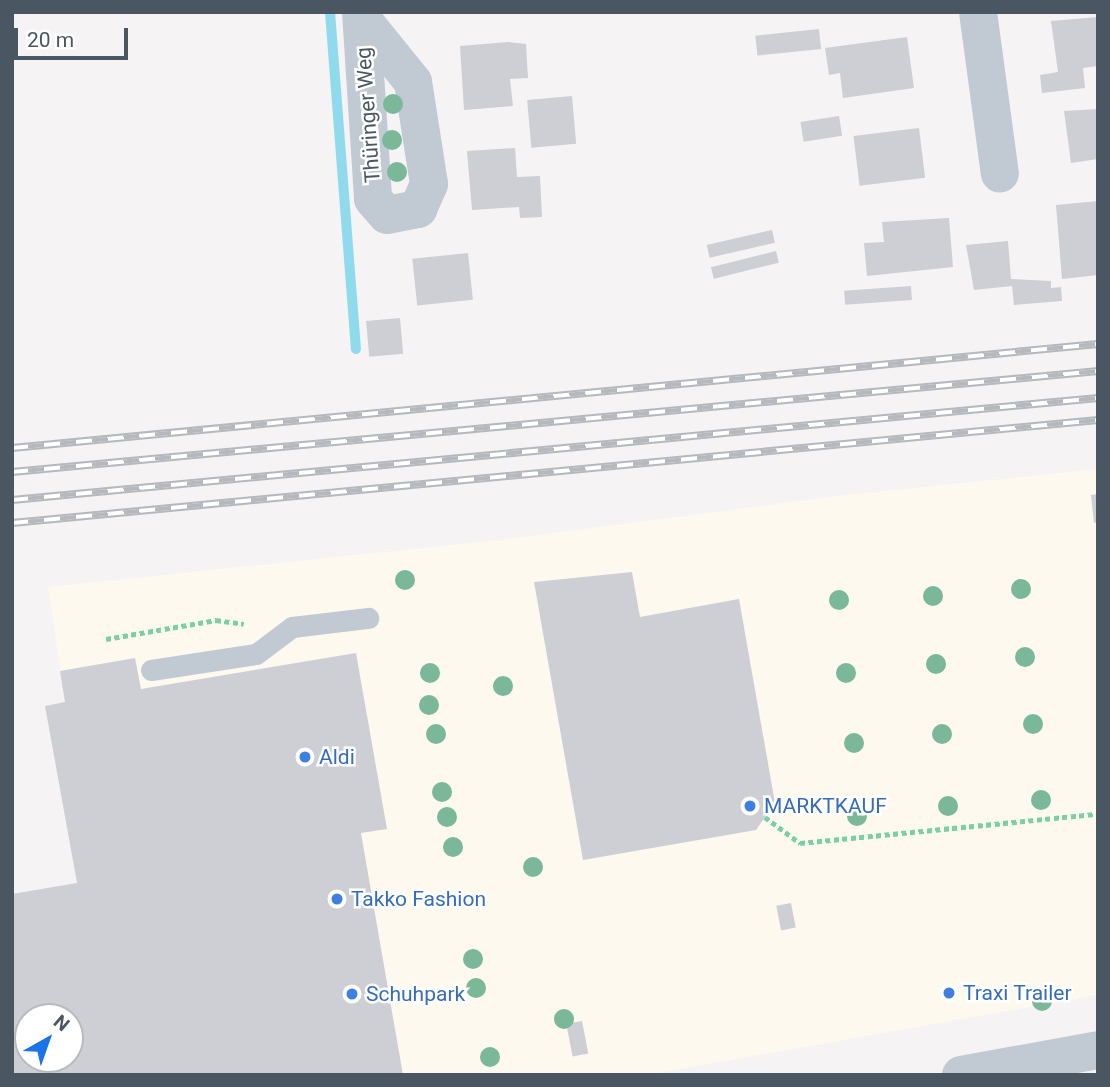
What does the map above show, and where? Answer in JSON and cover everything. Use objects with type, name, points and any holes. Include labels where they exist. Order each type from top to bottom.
[{"type":"street","points":[[978,12],[1000,174]]},
{"type":"street","points":[[961,1075],[1039,1068],[1098,1050]]},
{"type":"lane","points":[[151,670],[256,654],[292,627],[368,618]]},
{"type":"path","points":[[107,639],[216,620],[266,628],[292,627]]},
{"type":"path","points":[[765,817],[800,844],[1098,814]]},
{"type":"shaded area","points":[[1098,469],[1098,995],[646,1075],[142,1075],[77,883],[45,706],[65,702],[48,587],[499,540],[845,495]]},
{"type":"building","points":[[1098,17],[1098,66],[1083,68],[1085,88],[1042,93],[1040,75],[1058,72],[1051,21]]},
{"type":"building","points":[[819,29],[821,49],[757,56],[755,36]]},
{"type":"building","points":[[907,37],[914,88],[843,98],[840,73],[829,75],[825,48]]},
{"type":"building","points":[[508,42],[526,44],[528,78],[510,79],[513,106],[464,110],[460,46]]},
{"type":"building","points":[[572,96],[576,144],[531,148],[527,100]]},
{"type":"building","points":[[1098,109],[1098,159],[1071,163],[1064,111]]},
{"type":"building","points":[[839,116],[842,136],[804,142],[800,122]]},
{"type":"building","points":[[919,128],[925,178],[860,186],[853,136]]},
{"type":"building","points":[[515,148],[517,177],[540,176],[542,217],[520,218],[519,207],[472,210],[467,151]]},
{"type":"building","points":[[1098,201],[1098,275],[1062,279],[1056,205]]},
{"type":"building","points":[[949,218],[953,267],[867,276],[864,243],[884,242],[882,222]]},
{"type":"building","points":[[772,230],[775,243],[710,258],[707,245]]},
{"type":"building","points":[[1008,241],[1011,279],[1051,281],[1051,288],[1061,287],[1062,301],[1014,305],[1012,286],[974,290],[966,245]]},
{"type":"building","points":[[776,251],[779,263],[714,279],[711,267]]},
{"type":"building","points":[[468,253],[473,300],[417,306],[412,259]]},
{"type":"building","points":[[911,286],[912,300],[845,305],[844,291]]},
{"type":"building","points":[[400,318],[403,354],[369,357],[366,321]]},
{"type":"building","points":[[1098,494],[1098,522],[1094,523],[1091,495]]},
{"type":"building","points":[[632,572],[640,617],[739,599],[775,803],[756,830],[583,860],[534,582]]},
{"type":"building","points":[[356,653],[387,829],[361,833],[403,1075],[12,1075],[12,894],[77,883],[45,706],[65,702],[60,671],[135,658],[141,689]]},
{"type":"building","points":[[791,903],[796,928],[781,930],[776,906]]},
{"type":"building","points":[[582,1021],[588,1053],[573,1056],[566,1024]]},
{"type":"waterway","points":[[330,12],[356,349]]},
{"type":"railway","points":[[12,448],[1098,344]]},
{"type":"railway","points":[[12,472],[1098,371]]},
{"type":"railway","points":[[12,500],[1098,398]]},
{"type":"railway","points":[[12,523],[1098,420]]},
{"type":"place","name":"Aldi","points":[[305,757]]},
{"type":"place","name":"MARKTKAUF","points":[[750,806]]},
{"type":"place","name":"Takko Fashion","points":[[337,899]]},
{"type":"place","name":"Traxi Trailer","points":[[949,993]]},
{"type":"place","name":"Schuhpark","points":[[352,994]]}]
